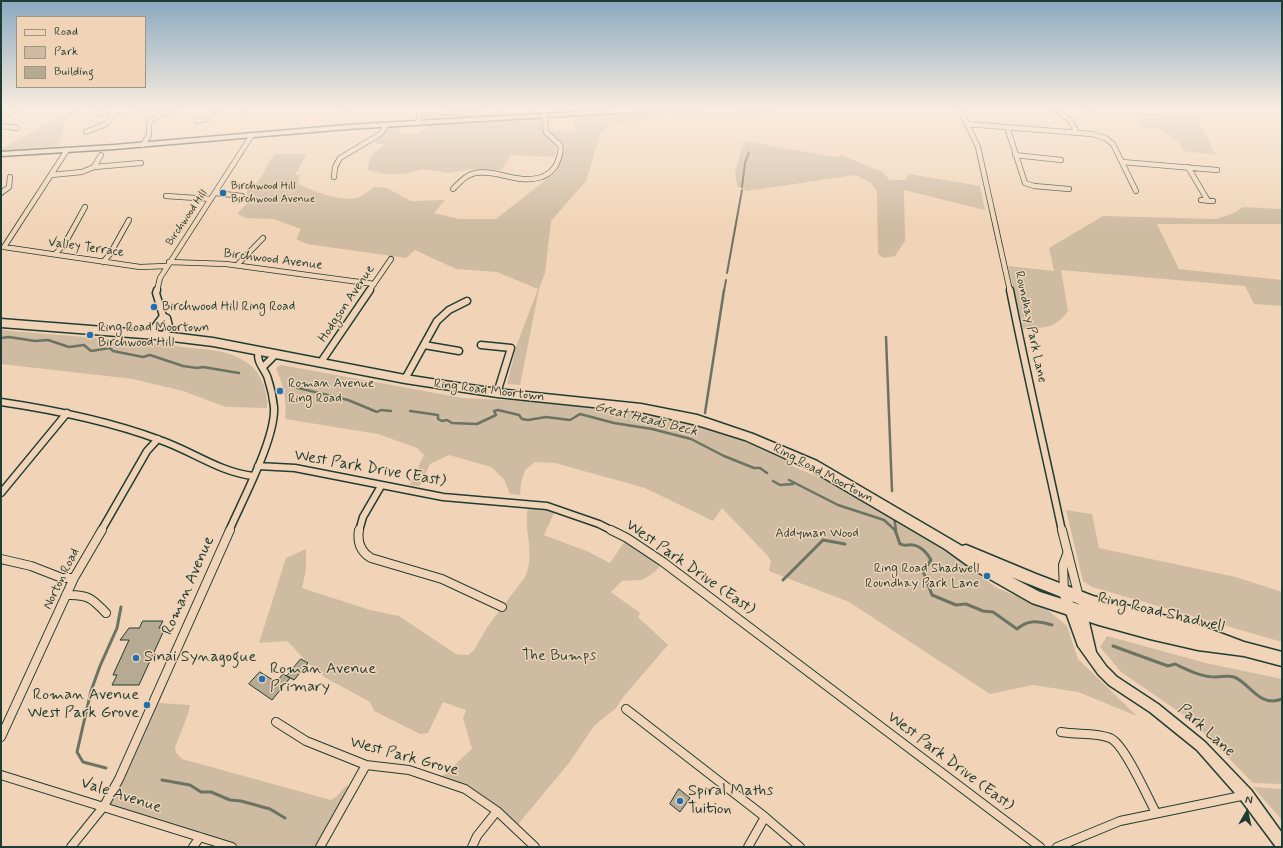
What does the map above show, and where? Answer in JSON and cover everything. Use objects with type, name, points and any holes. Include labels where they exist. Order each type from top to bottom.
[{"type":"highway","name":"Ring Road Moortown","points":[[1,323],[164,336],[213,342],[321,362],[405,380],[497,393],[641,408],[697,420],[770,446],[813,466],[950,545],[979,566],[1012,585],[1037,598],[1077,607]]},
{"type":"highway","name":"Ring Road Moortown","points":[[950,545],[1064,593],[1077,607]]},
{"type":"highway","name":"Ring Road Shadwell","points":[[1077,607],[1198,643],[1244,649],[1282,659]]},
{"type":"street","points":[[1,154],[89,149]]},
{"type":"street","name":"Birchwood Hill","points":[[164,336],[169,326],[167,318],[163,316],[156,292],[160,278],[243,149]]},
{"type":"street","points":[[334,176],[335,167],[340,158],[356,149]]},
{"type":"street","points":[[453,188],[459,180],[473,173],[488,172],[528,181],[542,177],[549,174],[555,166],[561,149]]},
{"type":"street","name":"Roundhay Park Lane","points":[[978,149],[1066,554],[1072,566],[1077,607]]},
{"type":"street","points":[[1013,149],[1025,183],[1034,186],[1069,189]]},
{"type":"street","points":[[1115,149],[1135,191]]},
{"type":"street","points":[[52,175],[67,150]]},
{"type":"street","points":[[94,167],[101,155]]},
{"type":"street","points":[[1015,155],[1061,160]]},
{"type":"street","points":[[1122,162],[1217,170]]},
{"type":"street","points":[[52,175],[82,172],[94,167],[141,163]]},
{"type":"street","points":[[1188,167],[1210,201],[1200,200]]},
{"type":"street","name":"Valley Terrace","points":[[52,175],[4,247],[140,267],[168,264]]},
{"type":"street","points":[[1,193],[9,187],[10,177]]},
{"type":"street","points":[[215,193],[242,196]]},
{"type":"street","points":[[167,198],[211,199]]},
{"type":"street","points":[[55,254],[64,245],[85,208]]},
{"type":"street","points":[[103,262],[110,254],[128,220]]},
{"type":"street","points":[[237,265],[262,238]]},
{"type":"street","name":"Hodgson Avenue","points":[[321,362],[391,259]]},
{"type":"street","name":"Birchwood Avenue","points":[[168,264],[237,265],[374,284]]},
{"type":"street","points":[[405,380],[442,315],[467,301]]},
{"type":"street","points":[[149,335],[163,316]]},
{"type":"street","points":[[424,345],[459,351]]},
{"type":"street","points":[[481,345],[511,348],[497,393]]},
{"type":"street","name":"Roman Avenue","points":[[71,847],[104,806],[112,792],[258,466],[271,428],[274,414],[274,401],[268,378],[259,361],[259,351]]},
{"type":"street","points":[[263,367],[276,354]]},
{"type":"street","points":[[1,402],[67,413],[114,424],[182,448],[228,472],[238,475],[253,476]]},
{"type":"street","points":[[1,493],[67,413]]},
{"type":"street","name":"Norton Road","points":[[1,737],[74,578],[147,451],[158,439]]},
{"type":"street","name":"West Park Drive (East)","points":[[258,466],[295,468],[380,486],[443,497],[547,506],[599,524],[627,538],[723,606],[1040,847]]},
{"type":"street","points":[[380,486],[360,524],[358,536],[360,546],[366,554],[376,560],[434,576],[502,607]]},
{"type":"street","name":"Roundhay Park Lane","points":[[1064,593],[1063,565],[1066,554]]},
{"type":"street","points":[[1,559],[31,566],[62,578],[74,578]]},
{"type":"street","points":[[66,595],[78,594],[90,596],[106,613]]},
{"type":"street","name":"Park Lane","points":[[1077,607],[1093,658],[1102,670],[1113,681],[1154,708],[1201,746],[1246,795],[1282,844]]},
{"type":"street","points":[[626,709],[765,817],[800,847]]},
{"type":"street","name":"West Park Grove","points":[[276,722],[306,741],[366,765],[381,765],[409,770],[465,789],[497,811],[535,847]]},
{"type":"street","points":[[1061,732],[1072,735],[1105,737],[1113,739],[1121,749],[1156,813]]},
{"type":"street","points":[[320,847],[356,786],[366,765]]},
{"type":"street","name":"Vale Avenue","points":[[1,775],[232,847]]},
{"type":"street","points":[[1057,847],[1120,821],[1246,795]]},
{"type":"street","points":[[472,847],[477,836],[497,811]]},
{"type":"street","points":[[748,847],[765,817]]},
{"type":"street","points":[[193,847],[200,837]]},
{"type":"green space","points":[[2,149],[51,149],[1,153]]},
{"type":"green space","points":[[379,149],[556,149],[556,152],[555,157],[510,155],[502,170],[473,169],[448,173],[424,169],[403,174],[385,174],[368,170],[369,162]]},
{"type":"green space","points":[[564,149],[596,149],[586,181],[551,221],[545,273],[539,289],[520,385],[507,384],[517,344],[538,289],[497,272],[456,269],[415,250],[406,258],[307,244],[296,239],[301,229],[274,219],[246,218],[237,214],[248,202],[246,188],[258,182],[274,154],[307,154],[295,175],[300,175],[298,184],[319,193],[336,197],[352,198],[361,196],[374,187],[387,188],[411,201],[445,200],[434,213],[459,219],[496,219],[556,172]]},
{"type":"green space","points":[[742,149],[788,149],[836,157],[841,155],[882,172],[890,180],[905,180],[909,174],[980,186],[985,210],[904,190],[905,241],[895,256],[884,258],[878,254],[877,191],[871,183],[855,175],[747,191],[737,186],[735,172]]},
{"type":"green space","points":[[1182,149],[1213,149],[1216,155],[1184,151]]},
{"type":"green space","points":[[1243,207],[1282,209],[1282,224],[1157,224],[1179,269],[1282,280],[1282,306],[1254,304],[1245,286],[1061,270],[1068,311],[1058,321],[1043,328],[1023,329],[1008,266],[1054,271],[1049,248],[1103,216],[1216,219],[1232,214]]},
{"type":"green space","points":[[1,330],[138,341],[226,353],[250,365],[258,373],[265,390],[267,408],[226,407],[183,391],[133,379],[1,364]]},
{"type":"green space","name":"Addyman Wood","points":[[281,365],[463,398],[525,401],[644,413],[669,418],[732,436],[789,458],[787,464],[832,483],[917,529],[997,588],[1044,607],[1067,626],[1078,659],[1137,716],[1078,692],[1033,685],[990,694],[849,602],[769,571],[771,561],[767,555],[722,508],[713,521],[645,488],[555,463],[535,462],[525,470],[521,483],[520,495],[510,494],[504,479],[491,467],[449,455],[430,464],[420,486],[410,485],[424,455],[417,448],[378,434],[285,419],[286,406],[284,393],[276,369]]},
{"type":"green space","name":"The Bumps","points":[[529,504],[556,509],[544,535],[589,552],[610,563],[627,538],[663,562],[655,572],[642,580],[622,581],[611,592],[640,613],[638,617],[668,645],[624,696],[616,708],[594,726],[569,763],[515,828],[466,788],[439,779],[472,749],[463,718],[466,710],[443,702],[428,733],[420,734],[374,711],[370,702],[326,678],[314,669],[287,641],[259,643],[286,558],[306,549],[306,570],[302,588],[370,610],[399,616],[456,654],[468,655],[474,650],[488,626],[525,577],[530,558],[527,522]]},
{"type":"green space","points":[[1066,510],[1092,514],[1099,548],[1236,577],[1282,592],[1282,642],[1092,587],[1083,581]]},
{"type":"green space","points":[[1107,636],[1206,663],[1282,679],[1282,784],[1253,783],[1191,720],[1121,672],[1100,647]]},
{"type":"green space","points":[[167,679],[169,679],[159,703],[190,705],[175,748],[176,753],[182,759],[331,800],[346,786],[355,786],[320,847],[232,847],[104,806]]},
{"type":"green space","points":[[1253,787],[1282,789],[1282,820]]},
{"type":"building","name":"Sinai Synagogue","points":[[143,621],[163,621],[159,628],[165,628],[139,685],[112,685],[117,675],[113,675],[129,640],[120,640],[129,628],[139,628]]},
{"type":"building","points":[[301,659],[308,663],[294,680],[287,676]]},
{"type":"building","name":"Roman Avenue Primary","points":[[260,672],[276,682],[283,674],[290,678],[272,700],[249,684]]},
{"type":"building","name":"Spiral Maths Tuition","points":[[679,789],[690,798],[680,812],[670,804]]},
{"type":"waterway","points":[[742,187],[745,163],[749,152]]},
{"type":"waterway","points":[[727,273],[742,190]]},
{"type":"waterway","points":[[724,291],[726,280]]},
{"type":"waterway","points":[[705,413],[724,290]]},
{"type":"waterway","name":"Great Heads Beck","points":[[1,338],[9,337],[35,341],[48,340],[69,347],[84,345],[91,351],[110,348],[113,351],[143,357],[150,355],[183,366],[197,368],[203,367],[239,373]]},
{"type":"waterway","points":[[886,337],[892,491]]},
{"type":"waterway","name":"Great Heads Beck","points":[[294,387],[348,400],[377,412],[381,410],[391,411]]},
{"type":"waterway","name":"Great Heads Beck","points":[[410,411],[438,415],[438,419],[442,421],[447,420],[452,423],[477,424],[496,415],[494,411],[498,410],[519,415],[522,419],[528,420],[546,417],[570,420],[580,414],[614,423],[652,429],[691,439],[724,456],[754,468],[760,468],[767,473]]},
{"type":"waterway","name":"Great Heads Beck","points":[[789,480],[838,505],[884,520],[895,530]]},
{"type":"waterway","name":"Great Heads Beck","points":[[773,481],[780,485],[793,484]]},
{"type":"waterway","points":[[894,517],[896,530]]},
{"type":"waterway","name":"Great Heads Beck","points":[[895,530],[900,544],[919,547],[930,558],[931,560],[923,571],[932,595],[956,605],[966,604],[983,611],[993,612],[1017,629],[1030,622],[1052,625]]},
{"type":"waterway","name":"Great Heads Beck","points":[[783,580],[823,540],[845,544]]},
{"type":"waterway","points":[[106,768],[83,762],[77,752],[91,691],[100,666],[117,628],[121,607]]},
{"type":"waterway","name":"Great Heads Beck","points":[[1113,646],[1168,666],[1175,664],[1205,676],[1234,677],[1240,680],[1261,698],[1274,701],[1282,699]]},
{"type":"waterway","points":[[162,780],[190,785],[201,792],[211,792],[230,800],[241,801],[270,809],[285,818]]},
{"type":"place","name":"Birchwood Hill Birchwood Avenue","points":[[223,193]]},
{"type":"place","name":"Birchwood Hill Ring Road","points":[[154,307]]},
{"type":"place","name":"Ring Road Moortown Birchwood Hill","points":[[90,335]]},
{"type":"place","name":"Roman Avenue Ring Road","points":[[280,391]]},
{"type":"place","name":"Ring Road Shadwell Roundhay Park Lane","points":[[987,576]]},
{"type":"place","name":"Sinai Synagogue","points":[[136,658]]},
{"type":"place","name":"Roman Avenue Primary","points":[[262,679]]},
{"type":"place","name":"Roman Avenue West Park Grove","points":[[147,705]]},
{"type":"place","name":"Spiral Maths Tuition","points":[[680,801]]}]
